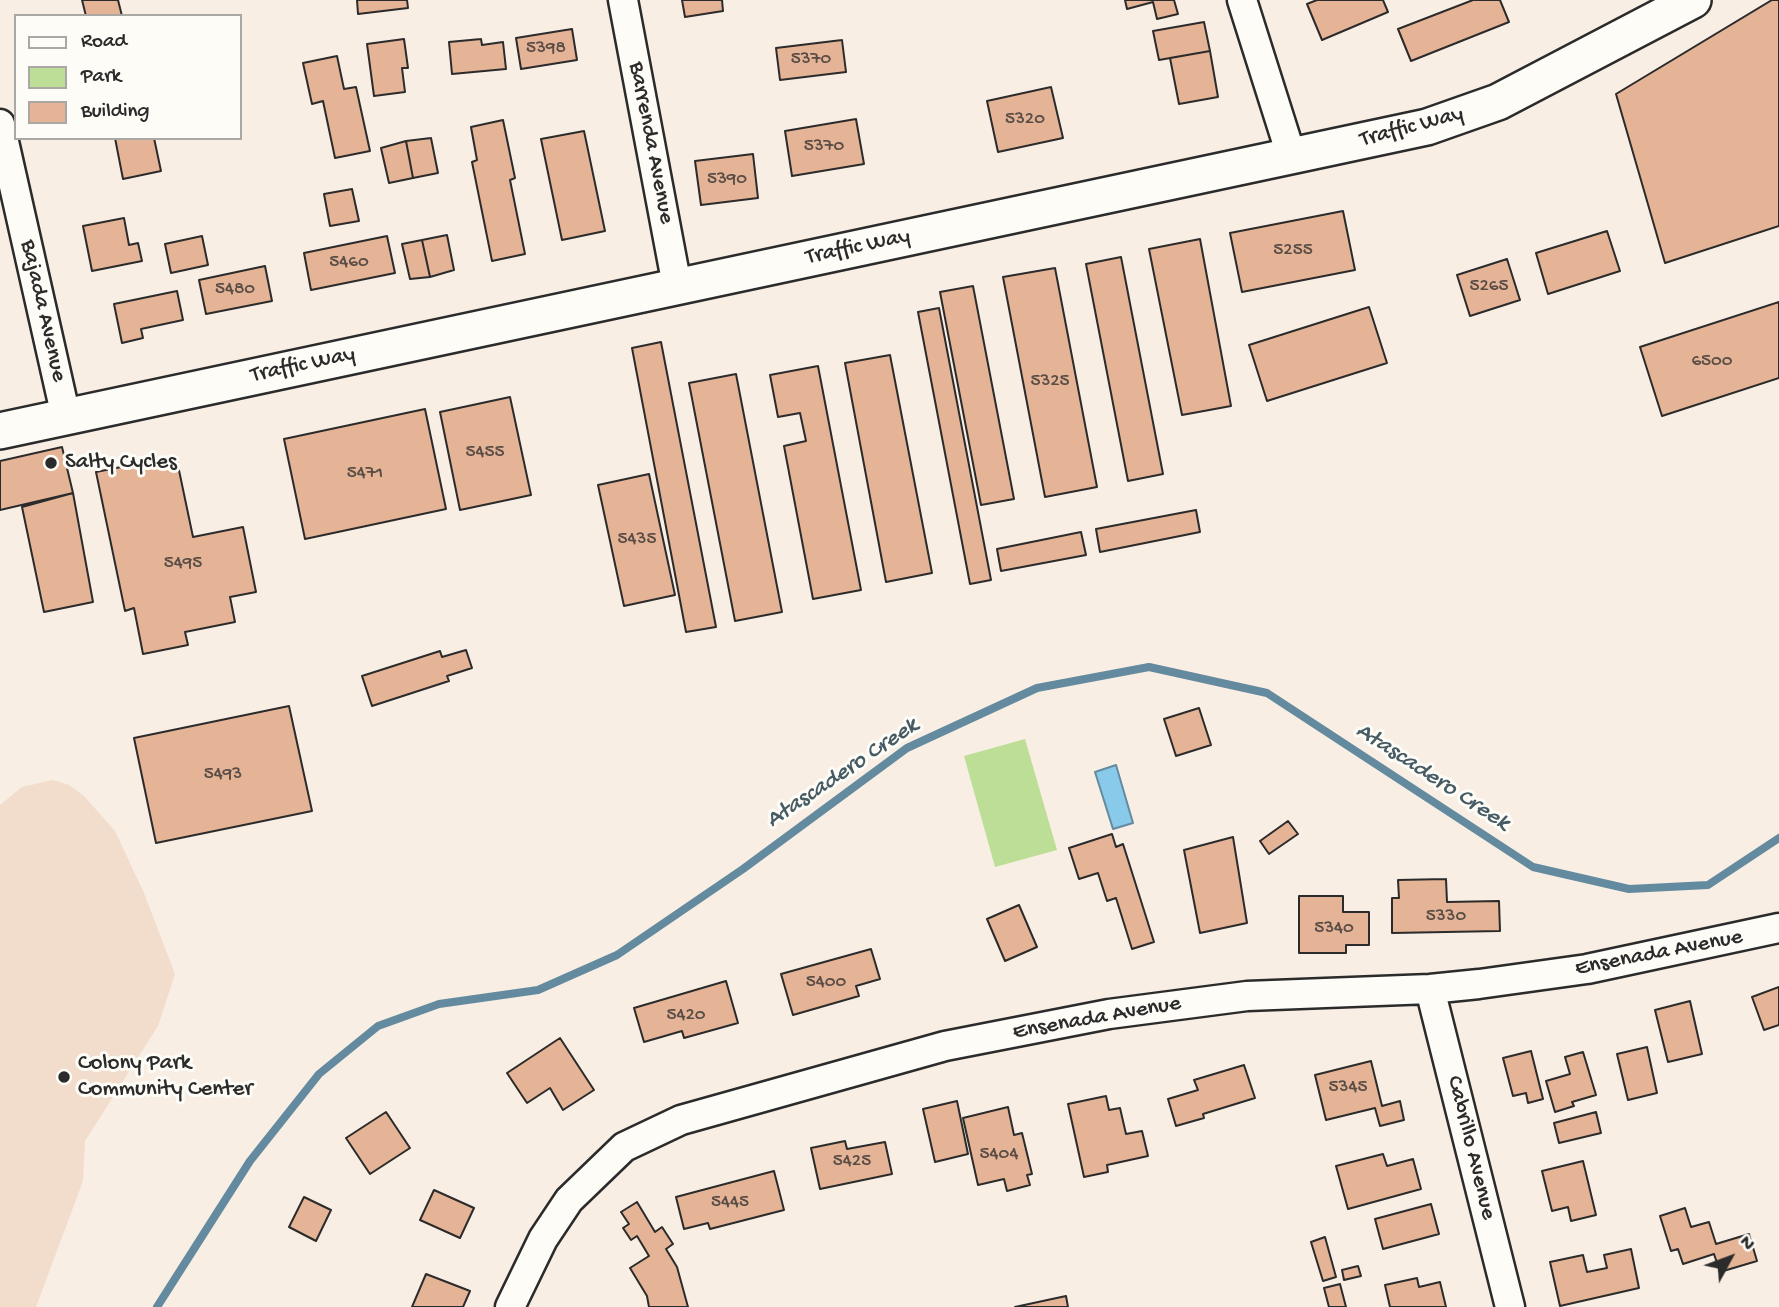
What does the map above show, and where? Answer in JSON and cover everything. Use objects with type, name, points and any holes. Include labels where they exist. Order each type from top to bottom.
[{"type":"street","name":"Barrenda Avenue","points":[[623,0],[677,286]]},
{"type":"street","points":[[1242,0],[1292,158]]},
{"type":"street","name":"Traffic Way","points":[[0,431],[1292,158],[1427,127],[1498,102],[1693,0]]},
{"type":"street","name":"Bajada Avenue","points":[[0,124],[66,417]]},
{"type":"street","name":"Ensenada Avenue","points":[[510,1307],[543,1239],[569,1200],[624,1147],[681,1120],[945,1046],[1110,1014],[1247,996],[1430,989],[1587,969],[1779,928]]},
{"type":"street","name":"Cabrillo Avenue","points":[[1430,989],[1510,1307]]},
{"type":"shaded area","name":"Colony Park Community Center","points":[[53,780],[69,785],[84,796],[115,831],[144,893],[175,974],[158,1026],[85,1141],[83,1181],[36,1307],[0,1307],[0,805],[22,787]]},
{"type":"green space","points":[[1025,739],[1057,850],[995,867],[964,756]]},
{"type":"water","points":[[1116,765],[1133,823],[1113,829],[1095,772]]},
{"type":"building","points":[[82,0],[118,0],[122,14],[86,14]]},
{"type":"building","points":[[357,0],[407,0],[408,8],[358,14]]},
{"type":"building","points":[[682,0],[722,0],[723,11],[685,17]]},
{"type":"building","points":[[1125,0],[1174,0],[1178,14],[1157,19],[1153,2],[1127,9]]},
{"type":"building","points":[[1317,0],[1383,0],[1388,12],[1322,40],[1307,4]]},
{"type":"building","points":[[1473,0],[1500,0],[1509,22],[1411,61],[1398,29]]},
{"type":"building","points":[[1772,0],[1779,0],[1779,226],[1665,263],[1616,94]]},
{"type":"building","points":[[1204,22],[1210,51],[1159,60],[1153,31]]},
{"type":"building","points":[[572,29],[577,60],[521,69],[516,38]]},
{"type":"building","points":[[404,39],[408,68],[402,68],[405,92],[374,96],[367,44]]},
{"type":"building","points":[[481,39],[482,45],[503,42],[506,69],[452,74],[449,42]]},
{"type":"building","points":[[842,40],[846,72],[780,80],[776,48]]},
{"type":"building","points":[[1210,51],[1218,97],[1179,104],[1170,58]]},
{"type":"building","points":[[337,56],[344,89],[356,87],[370,151],[335,158],[323,101],[312,104],[303,63]]},
{"type":"building","points":[[1051,87],[1063,138],[998,152],[987,101]]},
{"type":"building","points":[[856,119],[864,164],[792,176],[785,131]]},
{"type":"building","points":[[503,120],[515,178],[510,180],[525,254],[492,261],[472,162],[477,160],[471,127]]},
{"type":"building","points":[[584,131],[605,231],[562,240],[541,139]]},
{"type":"building","points":[[431,138],[438,173],[413,178],[406,141]]},
{"type":"building","points":[[115,140],[154,140],[161,171],[123,179]]},
{"type":"building","points":[[406,141],[413,178],[389,183],[381,148]]},
{"type":"building","points":[[753,154],[758,198],[701,205],[695,161]]},
{"type":"building","points":[[352,189],[359,221],[330,226],[324,194]]},
{"type":"building","points":[[1343,211],[1355,270],[1242,292],[1230,233]]},
{"type":"building","points":[[124,218],[129,245],[138,243],[142,261],[92,271],[83,226]]},
{"type":"building","points":[[1607,231],[1620,271],[1548,294],[1536,253]]},
{"type":"building","points":[[447,235],[454,270],[430,277],[422,240]]},
{"type":"building","points":[[202,236],[208,265],[171,273],[165,244]]},
{"type":"building","points":[[387,236],[395,273],[311,290],[304,253]]},
{"type":"building","points":[[1200,239],[1231,406],[1182,415],[1149,249]]},
{"type":"building","points":[[422,240],[430,277],[410,279],[402,244]]},
{"type":"building","points":[[1121,257],[1163,474],[1128,481],[1086,264]]},
{"type":"building","points":[[1507,259],[1520,300],[1470,316],[1457,275]]},
{"type":"building","points":[[265,266],[272,301],[206,314],[199,280]]},
{"type":"building","points":[[1055,268],[1097,487],[1045,497],[1003,277]]},
{"type":"building","points":[[973,286],[1014,499],[981,505],[940,292]]},
{"type":"building","points":[[177,291],[183,320],[141,329],[143,338],[122,343],[114,304]]},
{"type":"building","points":[[1779,302],[1779,378],[1662,416],[1640,347]]},
{"type":"building","points":[[1369,307],[1387,363],[1267,401],[1249,345]]},
{"type":"building","points":[[939,308],[991,580],[970,584],[918,312]]},
{"type":"building","points":[[661,342],[716,627],[686,632],[632,348]]},
{"type":"building","points":[[890,355],[932,573],[886,582],[845,363]]},
{"type":"building","points":[[818,366],[861,590],[813,599],[784,446],[806,441],[800,413],[778,417],[770,375]]},
{"type":"building","points":[[736,374],[782,612],[735,621],[689,383]]},
{"type":"building","points":[[510,397],[531,495],[460,510],[440,412]]},
{"type":"building","points":[[425,409],[446,509],[305,539],[284,439]]},
{"type":"building","points":[[62,447],[73,493],[0,510],[0,461]]},
{"type":"building","points":[[176,456],[193,537],[243,527],[256,592],[230,597],[235,622],[185,632],[188,645],[143,654],[134,608],[125,611],[96,472]]},
{"type":"building","points":[[649,474],[675,595],[624,606],[598,485]]},
{"type":"building","points":[[73,493],[93,602],[44,612],[22,507]]},
{"type":"building","points":[[1196,510],[1200,532],[1100,552],[1096,529]]},
{"type":"building","points":[[1081,532],[1086,555],[1001,571],[997,549]]},
{"type":"building","points":[[466,650],[472,668],[447,676],[449,681],[372,706],[362,676],[440,651],[442,657]]},
{"type":"building","points":[[289,706],[312,811],[156,843],[134,738]]},
{"type":"building","points":[[1199,708],[1211,745],[1176,756],[1164,719]]},
{"type":"building","points":[[1288,821],[1298,834],[1269,854],[1260,841]]},
{"type":"building","points":[[1112,834],[1116,847],[1123,844],[1154,942],[1132,949],[1116,898],[1107,901],[1098,873],[1079,879],[1069,848]]},
{"type":"building","points":[[1233,837],[1247,923],[1200,933],[1184,850]]},
{"type":"building","points":[[1446,879],[1447,902],[1499,901],[1500,931],[1392,933],[1392,898],[1399,898],[1398,880]]},
{"type":"building","points":[[1299,896],[1343,896],[1343,912],[1369,912],[1369,945],[1346,945],[1346,953],[1299,953]]},
{"type":"building","points":[[1019,905],[1037,947],[1005,961],[987,919]]},
{"type":"building","points":[[871,949],[880,979],[856,986],[859,996],[793,1015],[781,974]]},
{"type":"building","points":[[726,981],[738,1023],[684,1038],[682,1031],[644,1042],[634,1008]]},
{"type":"building","points":[[1779,987],[1779,1025],[1764,1030],[1752,997]]},
{"type":"building","points":[[1690,1001],[1702,1054],[1668,1062],[1655,1010]]},
{"type":"building","points":[[560,1038],[594,1090],[563,1110],[550,1088],[527,1103],[507,1073]]},
{"type":"building","points":[[1647,1047],[1657,1093],[1628,1100],[1617,1054]]},
{"type":"building","points":[[1531,1051],[1543,1099],[1528,1103],[1526,1093],[1513,1096],[1503,1058]]},
{"type":"building","points":[[1583,1052],[1596,1095],[1572,1102],[1574,1106],[1555,1112],[1546,1081],[1570,1074],[1565,1057]]},
{"type":"building","points":[[1371,1061],[1382,1106],[1400,1101],[1404,1120],[1380,1126],[1375,1108],[1326,1120],[1315,1075]]},
{"type":"building","points":[[1244,1065],[1255,1098],[1203,1114],[1204,1118],[1176,1126],[1168,1099],[1198,1090],[1194,1080]]},
{"type":"building","points":[[1106,1096],[1109,1110],[1120,1108],[1126,1134],[1142,1131],[1148,1156],[1107,1165],[1108,1172],[1084,1177],[1068,1104]]},
{"type":"building","points":[[957,1101],[968,1154],[935,1162],[923,1109]]},
{"type":"building","points":[[1008,1107],[1014,1135],[1022,1133],[1032,1174],[1027,1175],[1030,1185],[1007,1191],[1004,1179],[978,1185],[963,1118]]},
{"type":"building","points":[[386,1112],[410,1148],[370,1174],[346,1138]]},
{"type":"building","points":[[1596,1112],[1601,1133],[1559,1143],[1554,1123]]},
{"type":"building","points":[[845,1141],[847,1149],[885,1142],[892,1174],[820,1189],[811,1148]]},
{"type":"building","points":[[1383,1154],[1387,1166],[1413,1159],[1421,1189],[1348,1209],[1336,1166]]},
{"type":"building","points":[[1583,1161],[1596,1215],[1571,1221],[1568,1207],[1552,1211],[1542,1171]]},
{"type":"building","points":[[774,1171],[784,1210],[710,1229],[708,1223],[684,1229],[676,1197]]},
{"type":"building","points":[[434,1190],[474,1208],[460,1238],[420,1220]]},
{"type":"building","points":[[304,1197],[331,1210],[316,1241],[289,1227]]},
{"type":"building","points":[[637,1202],[655,1232],[662,1227],[673,1244],[666,1249],[677,1267],[688,1307],[649,1307],[647,1296],[630,1268],[649,1256],[637,1236],[631,1240],[623,1228],[629,1224],[621,1212]]},
{"type":"building","points":[[1431,1204],[1439,1234],[1383,1249],[1375,1219]]},
{"type":"building","points":[[1685,1208],[1691,1227],[1709,1222],[1716,1244],[1749,1234],[1757,1261],[1720,1272],[1714,1254],[1683,1264],[1678,1249],[1671,1251],[1660,1216]]},
{"type":"building","points":[[1325,1237],[1336,1277],[1323,1281],[1311,1242]]},
{"type":"building","points":[[1631,1249],[1639,1288],[1560,1306],[1550,1262],[1583,1255],[1587,1272],[1607,1268],[1604,1255]]},
{"type":"building","points":[[1358,1266],[1361,1276],[1344,1280],[1342,1270]]},
{"type":"building","points":[[426,1274],[470,1291],[463,1307],[412,1307]]},
{"type":"building","points":[[1417,1278],[1419,1287],[1440,1282],[1446,1307],[1390,1307],[1385,1285]]},
{"type":"building","points":[[1340,1284],[1346,1307],[1329,1307],[1324,1288]]},
{"type":"building","points":[[1066,1296],[1068,1307],[1015,1307]]},
{"type":"waterway","name":"Atascadero Creek","points":[[157,1307],[250,1161],[319,1074],[378,1026],[439,1004],[538,990],[617,955],[743,869],[907,748],[1037,688],[1149,667],[1267,693],[1533,867],[1629,889],[1708,885],[1779,838]]},
{"type":"place","name":"Salty Cycles","points":[[51,463]]},
{"type":"place","name":"Colony Park Community Center","points":[[64,1077]]}]
